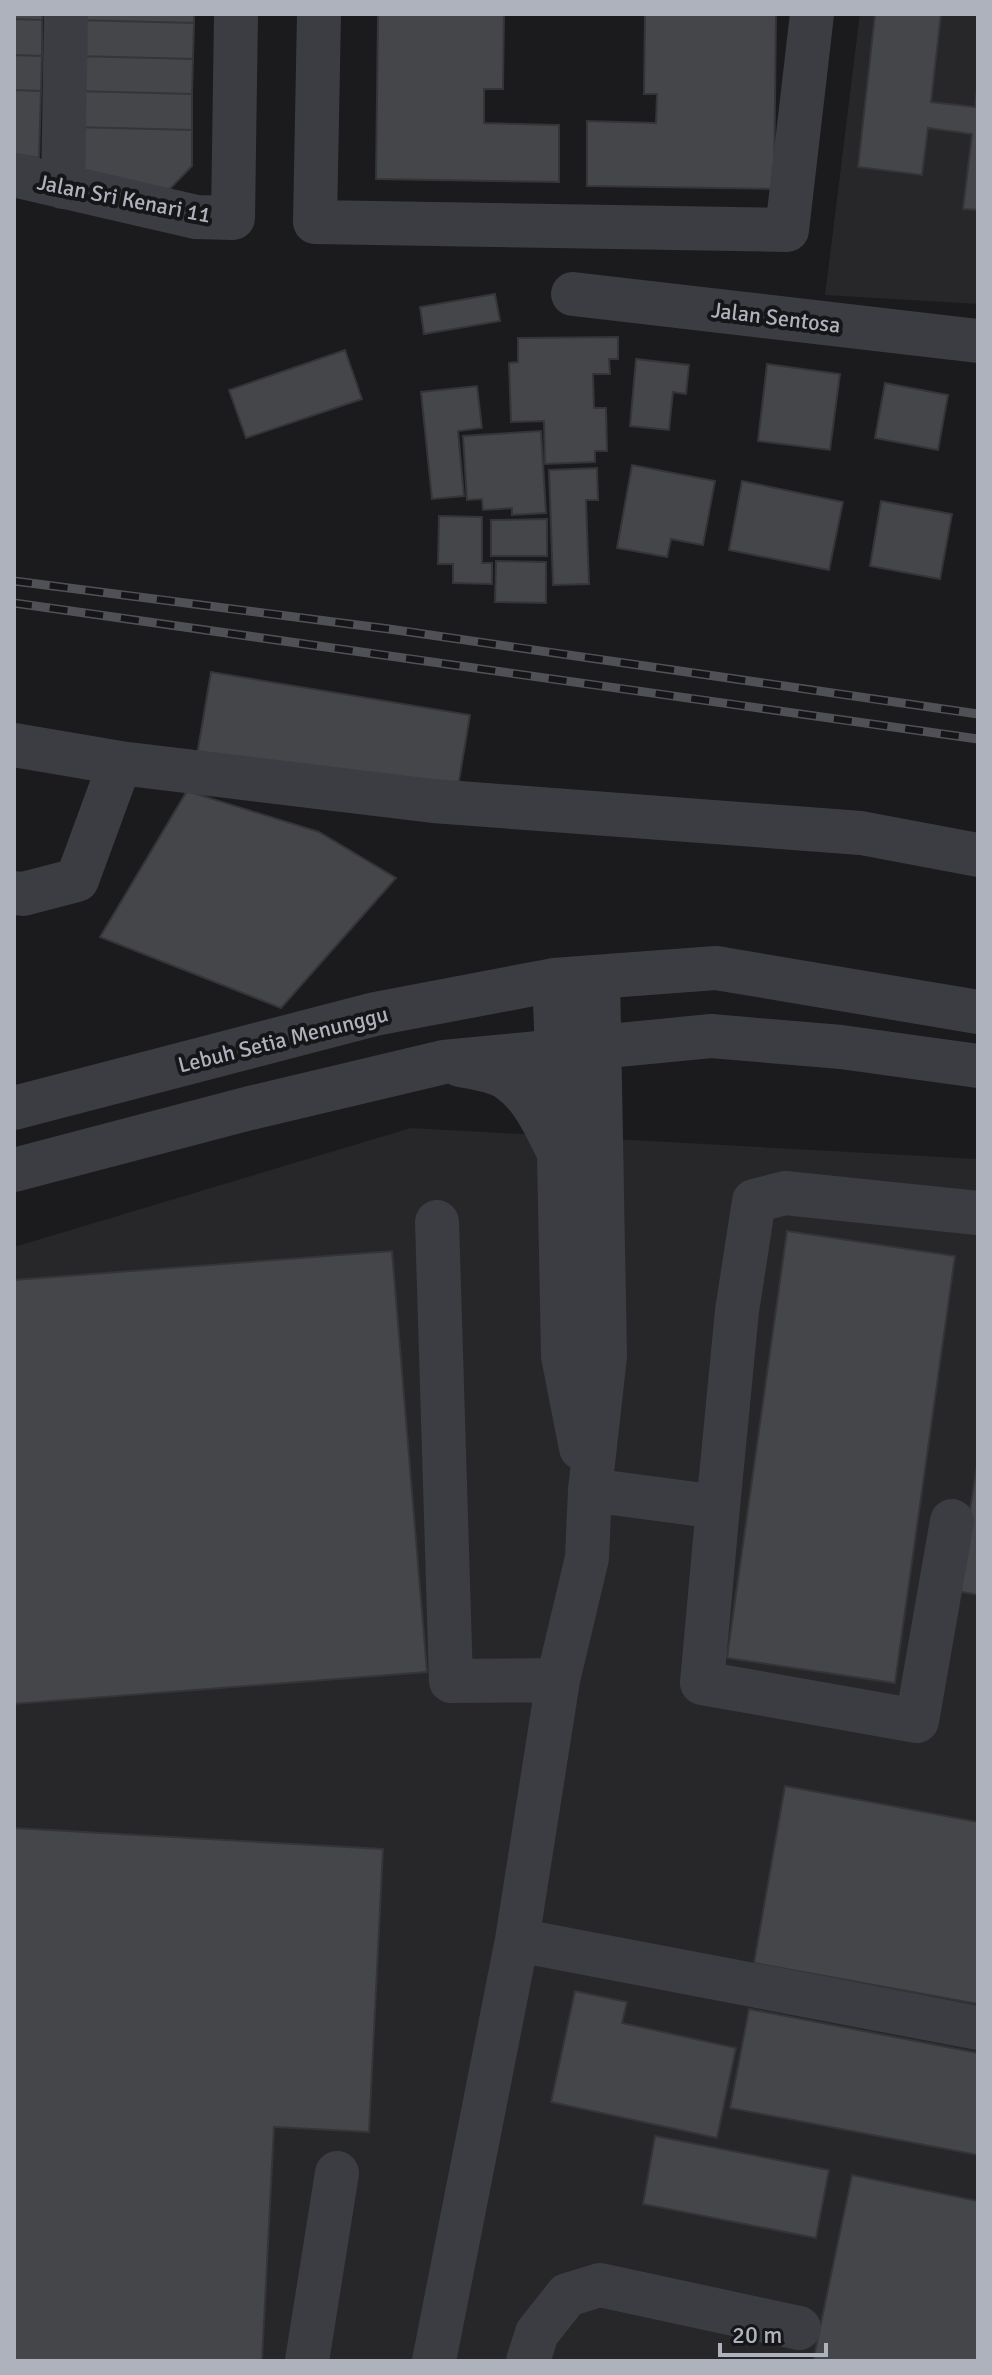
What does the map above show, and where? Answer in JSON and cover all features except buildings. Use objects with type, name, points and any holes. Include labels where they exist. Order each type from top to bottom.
[{"type":"street","points":[[63,187],[66,14]]},
{"type":"street","name":"Jalan Sri Kenari 11","points":[[14,175],[196,217],[233,218],[236,14]]},
{"type":"street","points":[[319,14],[315,222],[787,230],[812,14]]},
{"type":"street","name":"Jalan Sentosa","points":[[573,294],[978,341]]},
{"type":"street","points":[[14,745],[120,763],[433,801],[861,833],[978,855]]},
{"type":"street","points":[[14,893],[23,894],[77,880],[120,763]]},
{"type":"street","points":[[434,2361],[517,1940],[558,1680],[587,1558],[590,1490],[605,1356],[598,977],[716,968],[978,1012]]},
{"type":"street","name":"Lebuh Setia Menunggu","points":[[14,1108],[375,1014],[554,980],[598,977]]},
{"type":"street","points":[[554,980],[563,1356],[590,1490]]},
{"type":"street","points":[[14,1170],[250,1108],[444,1062],[711,1036],[841,1047],[978,1066]]},
{"type":"street","points":[[444,1062],[507,1078],[536,1107],[559,1153]]},
{"type":"street","points":[[952,1521],[917,1721],[702,1683],[737,1311],[754,1201],[785,1193],[978,1213]]},
{"type":"street","points":[[437,1222],[451,1681],[558,1680]]},
{"type":"street","points":[[590,1490],[718,1507]]},
{"type":"street","points":[[517,1940],[978,2028]]},
{"type":"street","points":[[307,2361],[337,2173]]},
{"type":"street","points":[[528,2361],[537,2333],[567,2295],[600,2285],[799,2328]]},
{"type":"shaded area","points":[[860,14],[978,14],[978,304],[825,295]]},
{"type":"shaded area","points":[[411,1128],[978,1159],[978,2361],[14,2361],[14,1247]]},
{"type":"railway","points":[[14,581],[389,629],[978,714]]},
{"type":"railway","points":[[14,603],[978,739]]}]
